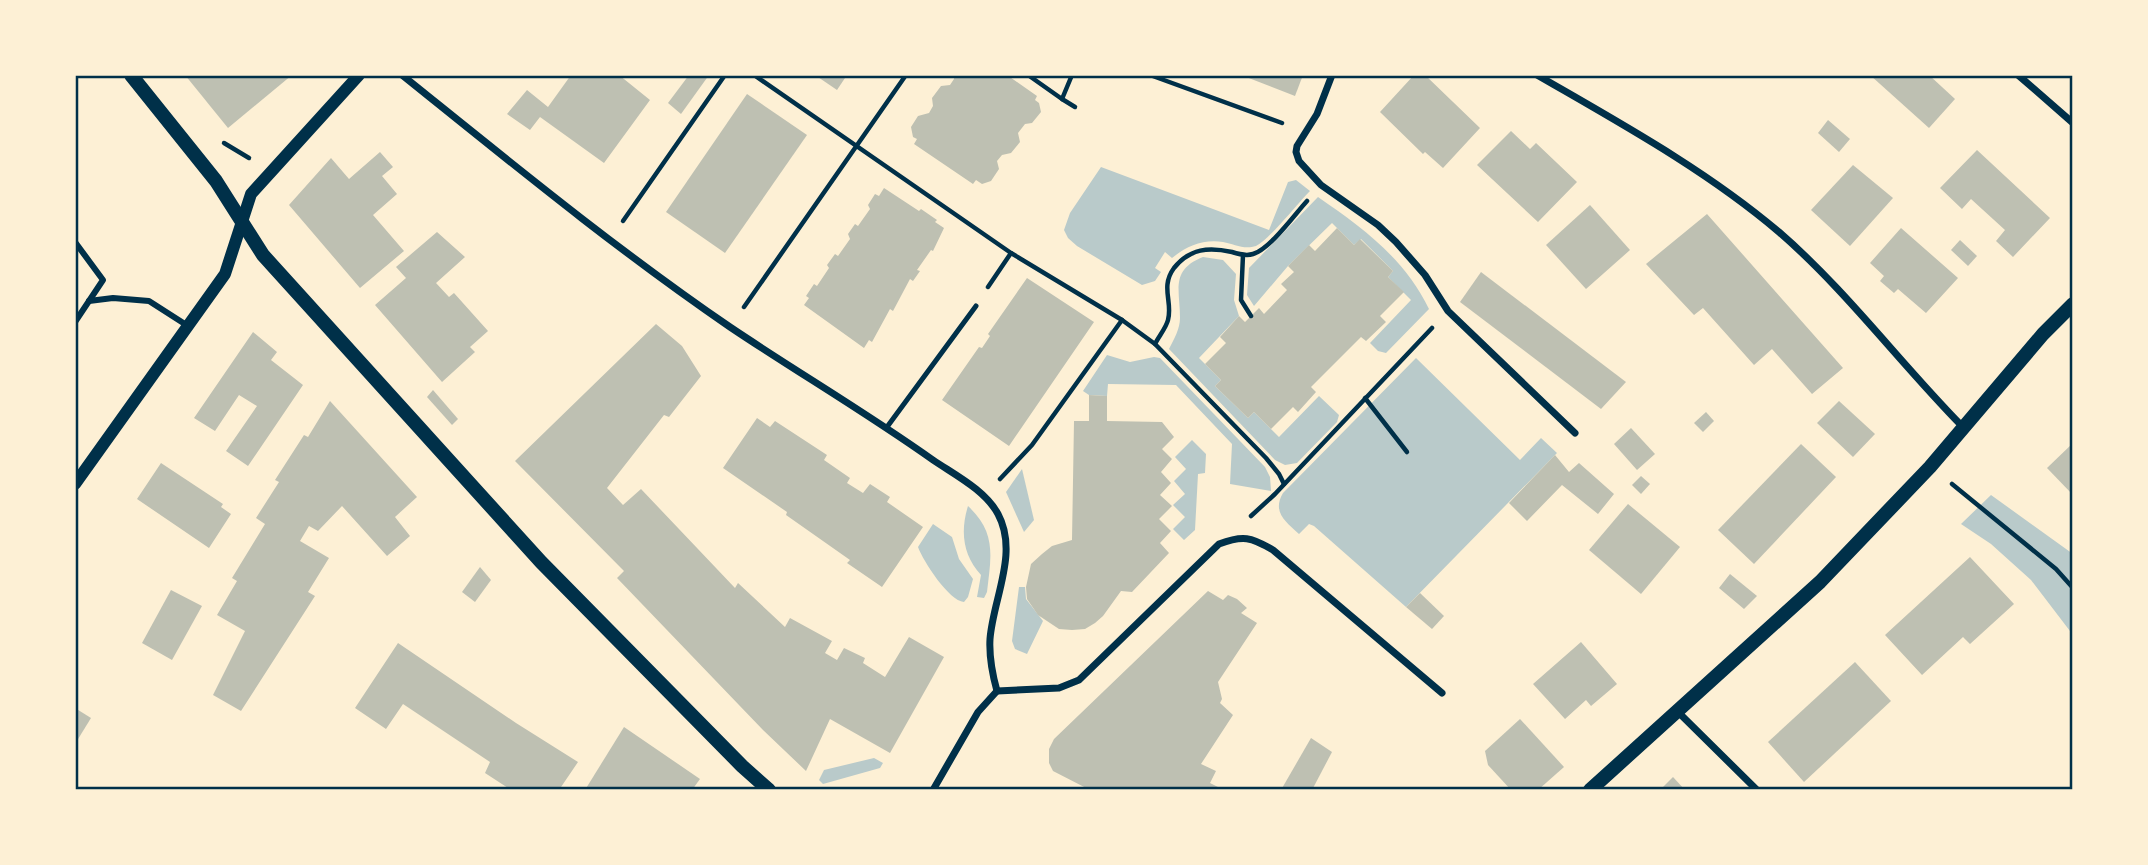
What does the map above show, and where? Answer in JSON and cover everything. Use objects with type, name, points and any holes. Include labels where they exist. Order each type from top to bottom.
[{"type":"main road","points":[[131,75],[216,181],[263,255],[541,562],[742,766],[769,790]]},
{"type":"main road","points":[[1590,790],[1820,582],[1930,467],[1962,426],[2073,304]]},
{"type":"street","points":[[75,484],[225,274],[251,194],[359,75]]},
{"type":"street","points":[[402,75],[611,239],[730,326],[887,427],[984,495],[998,515],[1005,538],[1005,562],[990,637],[990,664],[997,691]]},
{"type":"street","points":[[1332,75],[1317,114],[1296,152],[1299,161],[1321,185],[1378,225],[1396,242],[1425,275],[1448,312],[1575,433]]},
{"type":"street","points":[[1537,75],[1617,121],[1734,196],[1780,233],[1821,271],[1962,426]]},
{"type":"street","points":[[2018,75],[2073,123]]},
{"type":"street","points":[[75,242],[103,280],[75,322]]},
{"type":"street","points":[[89,301],[113,298],[149,301],[188,327]]},
{"type":"street","points":[[933,790],[978,712],[997,691],[1059,688],[1079,680],[1219,544],[1236,538],[1254,539],[1273,550],[1442,693]]},
{"type":"street","points":[[1677,710],[1757,790]]},
{"type":"lane","points":[[887,427],[975,306]]},
{"type":"path","points":[[611,239],[725,75]]},
{"type":"path","points":[[754,75],[1011,253],[1122,320],[1155,344],[1266,458],[1284,484]]},
{"type":"path","points":[[730,326],[906,75]]},
{"type":"path","points":[[1028,75],[1075,107]]},
{"type":"path","points":[[1062,99],[1072,75]]},
{"type":"path","points":[[1150,75],[1306,131]]},
{"type":"path","points":[[196,157],[218,139],[248,159],[258,149]]},
{"type":"path","points":[[1155,344],[1169,319],[1167,283],[1179,262],[1204,249],[1253,254],[1263,248],[1321,185]]},
{"type":"path","points":[[975,306],[1011,253]]},
{"type":"path","points":[[1243,255],[1241,300],[1251,316]]},
{"type":"path","points":[[1219,544],[1284,484],[1448,312]]},
{"type":"path","points":[[984,495],[1032,445],[1122,320]]},
{"type":"path","points":[[1365,398],[1407,452]]},
{"type":"path","points":[[1930,467],[2056,569],[2073,588]]},
{"type":"shaded area","points":[[1101,167],[1269,230],[1288,182],[1296,180],[1310,191],[1276,229],[1256,246],[1209,242],[1189,247],[1172,258],[1165,252],[1155,268],[1161,272],[1155,281],[1142,285],[1077,246],[1064,230],[1070,213]]},
{"type":"shaded area","points":[[1318,197],[1367,233],[1395,260],[1408,275],[1429,309],[1386,353],[1378,351],[1370,343],[1411,300],[1388,277],[1393,271],[1361,239],[1354,245],[1332,223],[1288,266],[1254,306],[1247,295],[1249,268]]},
{"type":"shaded area","points":[[1203,257],[1223,260],[1236,274],[1234,300],[1239,316],[1199,358],[1221,380],[1215,386],[1248,418],[1254,412],[1279,437],[1319,396],[1339,415],[1337,422],[1297,463],[1285,465],[1275,460],[1169,349],[1180,322],[1181,275],[1185,268]]},
{"type":"shaded area","points":[[1107,355],[1130,362],[1160,358],[1265,467],[1270,477],[1271,491],[1230,484],[1232,444],[1176,385],[1108,384],[1107,396],[1089,395],[1083,391]]},
{"type":"shaded area","points":[[1416,358],[1520,460],[1541,438],[1557,453],[1406,607],[1314,526],[1309,524],[1299,534],[1282,516],[1279,506],[1283,493]]},
{"type":"shaded area","points":[[1192,440],[1206,454],[1205,473],[1198,474],[1195,530],[1184,540],[1173,529],[1185,517],[1173,505],[1185,494],[1174,481],[1186,469],[1175,457]]},
{"type":"shaded area","points":[[1022,469],[1034,520],[1024,532],[1006,492]]},
{"type":"shaded area","points":[[1991,495],[2073,554],[2073,635],[2031,580],[1991,544],[1961,524]]},
{"type":"shaded area","points":[[968,506],[984,526],[990,546],[989,579],[984,598],[977,597],[981,575],[970,559],[965,543],[964,525]]},
{"type":"shaded area","points":[[933,524],[952,537],[959,559],[973,579],[964,602],[944,588],[918,547]]},
{"type":"shaded area","points":[[1019,587],[1025,587],[1026,599],[1043,621],[1027,654],[1015,649],[1012,641]]},
{"type":"shaded area","points":[[874,758],[883,763],[880,768],[823,784],[819,780],[824,770]]},
{"type":"building","points":[[185,75],[292,75],[228,128]]},
{"type":"building","points":[[571,75],[619,75],[650,100],[604,163],[540,117],[530,130],[507,114],[527,90],[548,107]]},
{"type":"building","points":[[689,75],[709,75],[681,114],[668,103]]},
{"type":"building","points":[[815,75],[847,75],[837,90]]},
{"type":"building","points":[[954,75],[1007,75],[1037,96],[1035,100],[1039,103],[1041,112],[1018,133],[1020,142],[1011,153],[1002,155],[997,161],[999,169],[991,181],[982,184],[976,180],[973,184],[914,144],[917,139],[913,137],[911,127],[918,116],[929,113],[933,106],[932,98],[941,86],[950,85]]},
{"type":"building","points":[[1241,75],[1303,75],[1295,96]]},
{"type":"building","points":[[1414,75],[1425,75],[1480,128],[1443,168],[1425,152],[1423,154],[1380,112]]},
{"type":"building","points":[[1870,75],[1929,75],[1955,99],[1929,128]]},
{"type":"building","points":[[747,94],[807,135],[725,253],[666,212]]},
{"type":"building","points":[[1828,120],[1850,139],[1839,152],[1818,133]]},
{"type":"building","points":[[1511,131],[1530,149],[1536,143],[1577,182],[1538,222],[1477,165]]},
{"type":"building","points":[[1977,150],[2050,218],[2013,257],[1996,241],[2005,230],[1971,199],[1962,209],[1940,188]]},
{"type":"building","points":[[380,152],[393,167],[382,176],[397,194],[373,215],[404,251],[360,288],[289,205],[331,158],[349,179]]},
{"type":"building","points":[[1853,165],[1893,198],[1850,246],[1811,210]]},
{"type":"building","points":[[884,188],[919,211],[921,209],[944,228],[933,251],[931,250],[917,270],[920,271],[913,281],[910,279],[893,311],[890,309],[872,342],[869,340],[864,348],[804,305],[814,284],[817,286],[829,268],[827,265],[835,254],[838,256],[850,239],[848,234],[855,224],[858,226],[870,209],[868,205],[875,194],[879,196]]},
{"type":"building","points":[[1590,205],[1630,250],[1586,289],[1546,245]]},
{"type":"building","points":[[1707,214],[1843,368],[1812,394],[1772,349],[1754,365],[1703,308],[1694,315],[1646,264]]},
{"type":"building","points":[[1337,228],[1354,245],[1360,239],[1393,271],[1388,277],[1404,292],[1380,316],[1386,322],[1366,341],[1361,337],[1311,387],[1316,392],[1298,412],[1293,407],[1271,429],[1254,412],[1248,418],[1215,386],[1221,380],[1205,364],[1226,343],[1220,337],[1239,316],[1245,322],[1259,308],[1264,314],[1287,290],[1281,284],[1294,272],[1288,266],[1309,245],[1315,251]]},
{"type":"building","points":[[1901,228],[1958,278],[1926,313],[1898,289],[1894,293],[1880,281],[1884,276],[1870,263]]},
{"type":"building","points":[[437,232],[465,257],[436,283],[449,297],[454,293],[488,331],[470,347],[475,352],[442,382],[375,305],[406,278],[396,267]]},
{"type":"building","points":[[1960,240],[1977,256],[1968,266],[1951,250]]},
{"type":"building","points":[[1481,272],[1626,382],[1601,409],[1460,302]]},
{"type":"building","points":[[1027,278],[1094,322],[1009,446],[942,400],[979,347],[982,348],[990,336],[988,334]]},
{"type":"building","points":[[656,324],[682,346],[701,376],[669,417],[664,415],[607,488],[623,505],[641,489],[735,588],[738,583],[785,627],[790,618],[832,641],[825,653],[837,660],[844,648],[865,658],[863,663],[885,677],[909,637],[944,657],[890,753],[830,719],[806,771],[617,578],[624,571],[515,461]]},
{"type":"building","points":[[253,332],[277,352],[271,360],[303,385],[248,466],[226,451],[257,406],[239,395],[215,431],[194,418]]},
{"type":"building","points":[[433,390],[458,419],[452,425],[427,397]]},
{"type":"building","points":[[1089,395],[1107,396],[1107,421],[1162,422],[1174,437],[1162,449],[1172,459],[1161,472],[1171,483],[1160,495],[1172,506],[1159,519],[1171,531],[1160,543],[1169,553],[1132,592],[1121,591],[1095,623],[1085,629],[1059,629],[1038,615],[1027,599],[1026,587],[1031,564],[1052,546],[1072,540],[1074,421],[1089,421]]},
{"type":"building","points":[[330,401],[417,497],[395,517],[410,536],[387,556],[342,506],[318,531],[309,526],[300,541],[329,558],[308,592],[315,596],[241,711],[213,695],[245,631],[217,615],[237,581],[232,578],[265,524],[256,518],[279,482],[275,480],[304,435],[308,437]]},
{"type":"building","points":[[1839,401],[1875,434],[1853,457],[1817,423]]},
{"type":"building","points":[[1706,412],[1714,421],[1703,432],[1694,423]]},
{"type":"building","points":[[757,418],[770,427],[775,421],[827,455],[824,460],[850,478],[847,483],[863,493],[870,484],[890,497],[887,502],[923,527],[882,587],[847,563],[850,560],[786,515],[787,512],[723,468]]},
{"type":"building","points":[[1631,428],[1655,454],[1637,470],[1614,444]]},
{"type":"building","points":[[2073,443],[2073,495],[2047,468]]},
{"type":"building","points":[[1801,444],[1836,477],[1754,564],[1718,530]]},
{"type":"building","points":[[1555,455],[1569,472],[1579,463],[1614,494],[1598,514],[1562,485],[1527,521],[1509,503]]},
{"type":"building","points":[[161,463],[223,504],[221,507],[231,514],[209,548],[137,499]]},
{"type":"building","points":[[1641,476],[1650,484],[1641,494],[1632,485]]},
{"type":"building","points":[[1628,504],[1680,547],[1641,594],[1589,550]]},
{"type":"building","points":[[1970,557],[2014,604],[1970,644],[1963,637],[1922,675],[1885,635]]},
{"type":"building","points":[[480,567],[491,580],[475,602],[462,592]]},
{"type":"building","points":[[1730,574],[1757,596],[1744,609],[1719,588]]},
{"type":"building","points":[[171,590],[202,606],[172,660],[142,643]]},
{"type":"building","points":[[1208,591],[1223,600],[1228,595],[1237,599],[1247,608],[1241,613],[1257,623],[1218,682],[1222,699],[1220,703],[1233,715],[1201,764],[1216,771],[1210,783],[1224,790],[1090,790],[1053,771],[1049,763],[1049,749],[1054,739]]},
{"type":"building","points":[[1420,593],[1444,616],[1432,629],[1406,607]]},
{"type":"building","points":[[1581,642],[1617,684],[1591,706],[1586,700],[1565,719],[1533,684]]},
{"type":"building","points":[[398,643],[578,762],[559,790],[511,790],[485,773],[490,762],[403,704],[386,729],[355,708]]},
{"type":"building","points":[[1855,662],[1891,701],[1804,782],[1768,742]]},
{"type":"building","points":[[75,708],[91,718],[75,744]]},
{"type":"building","points":[[1520,719],[1564,767],[1538,790],[1511,790],[1488,765],[1485,751]]},
{"type":"building","points":[[624,727],[700,779],[692,790],[585,790]]},
{"type":"building","points":[[1311,738],[1332,752],[1312,790],[1281,790]]},
{"type":"building","points":[[1673,777],[1685,790],[1660,790]]}]
